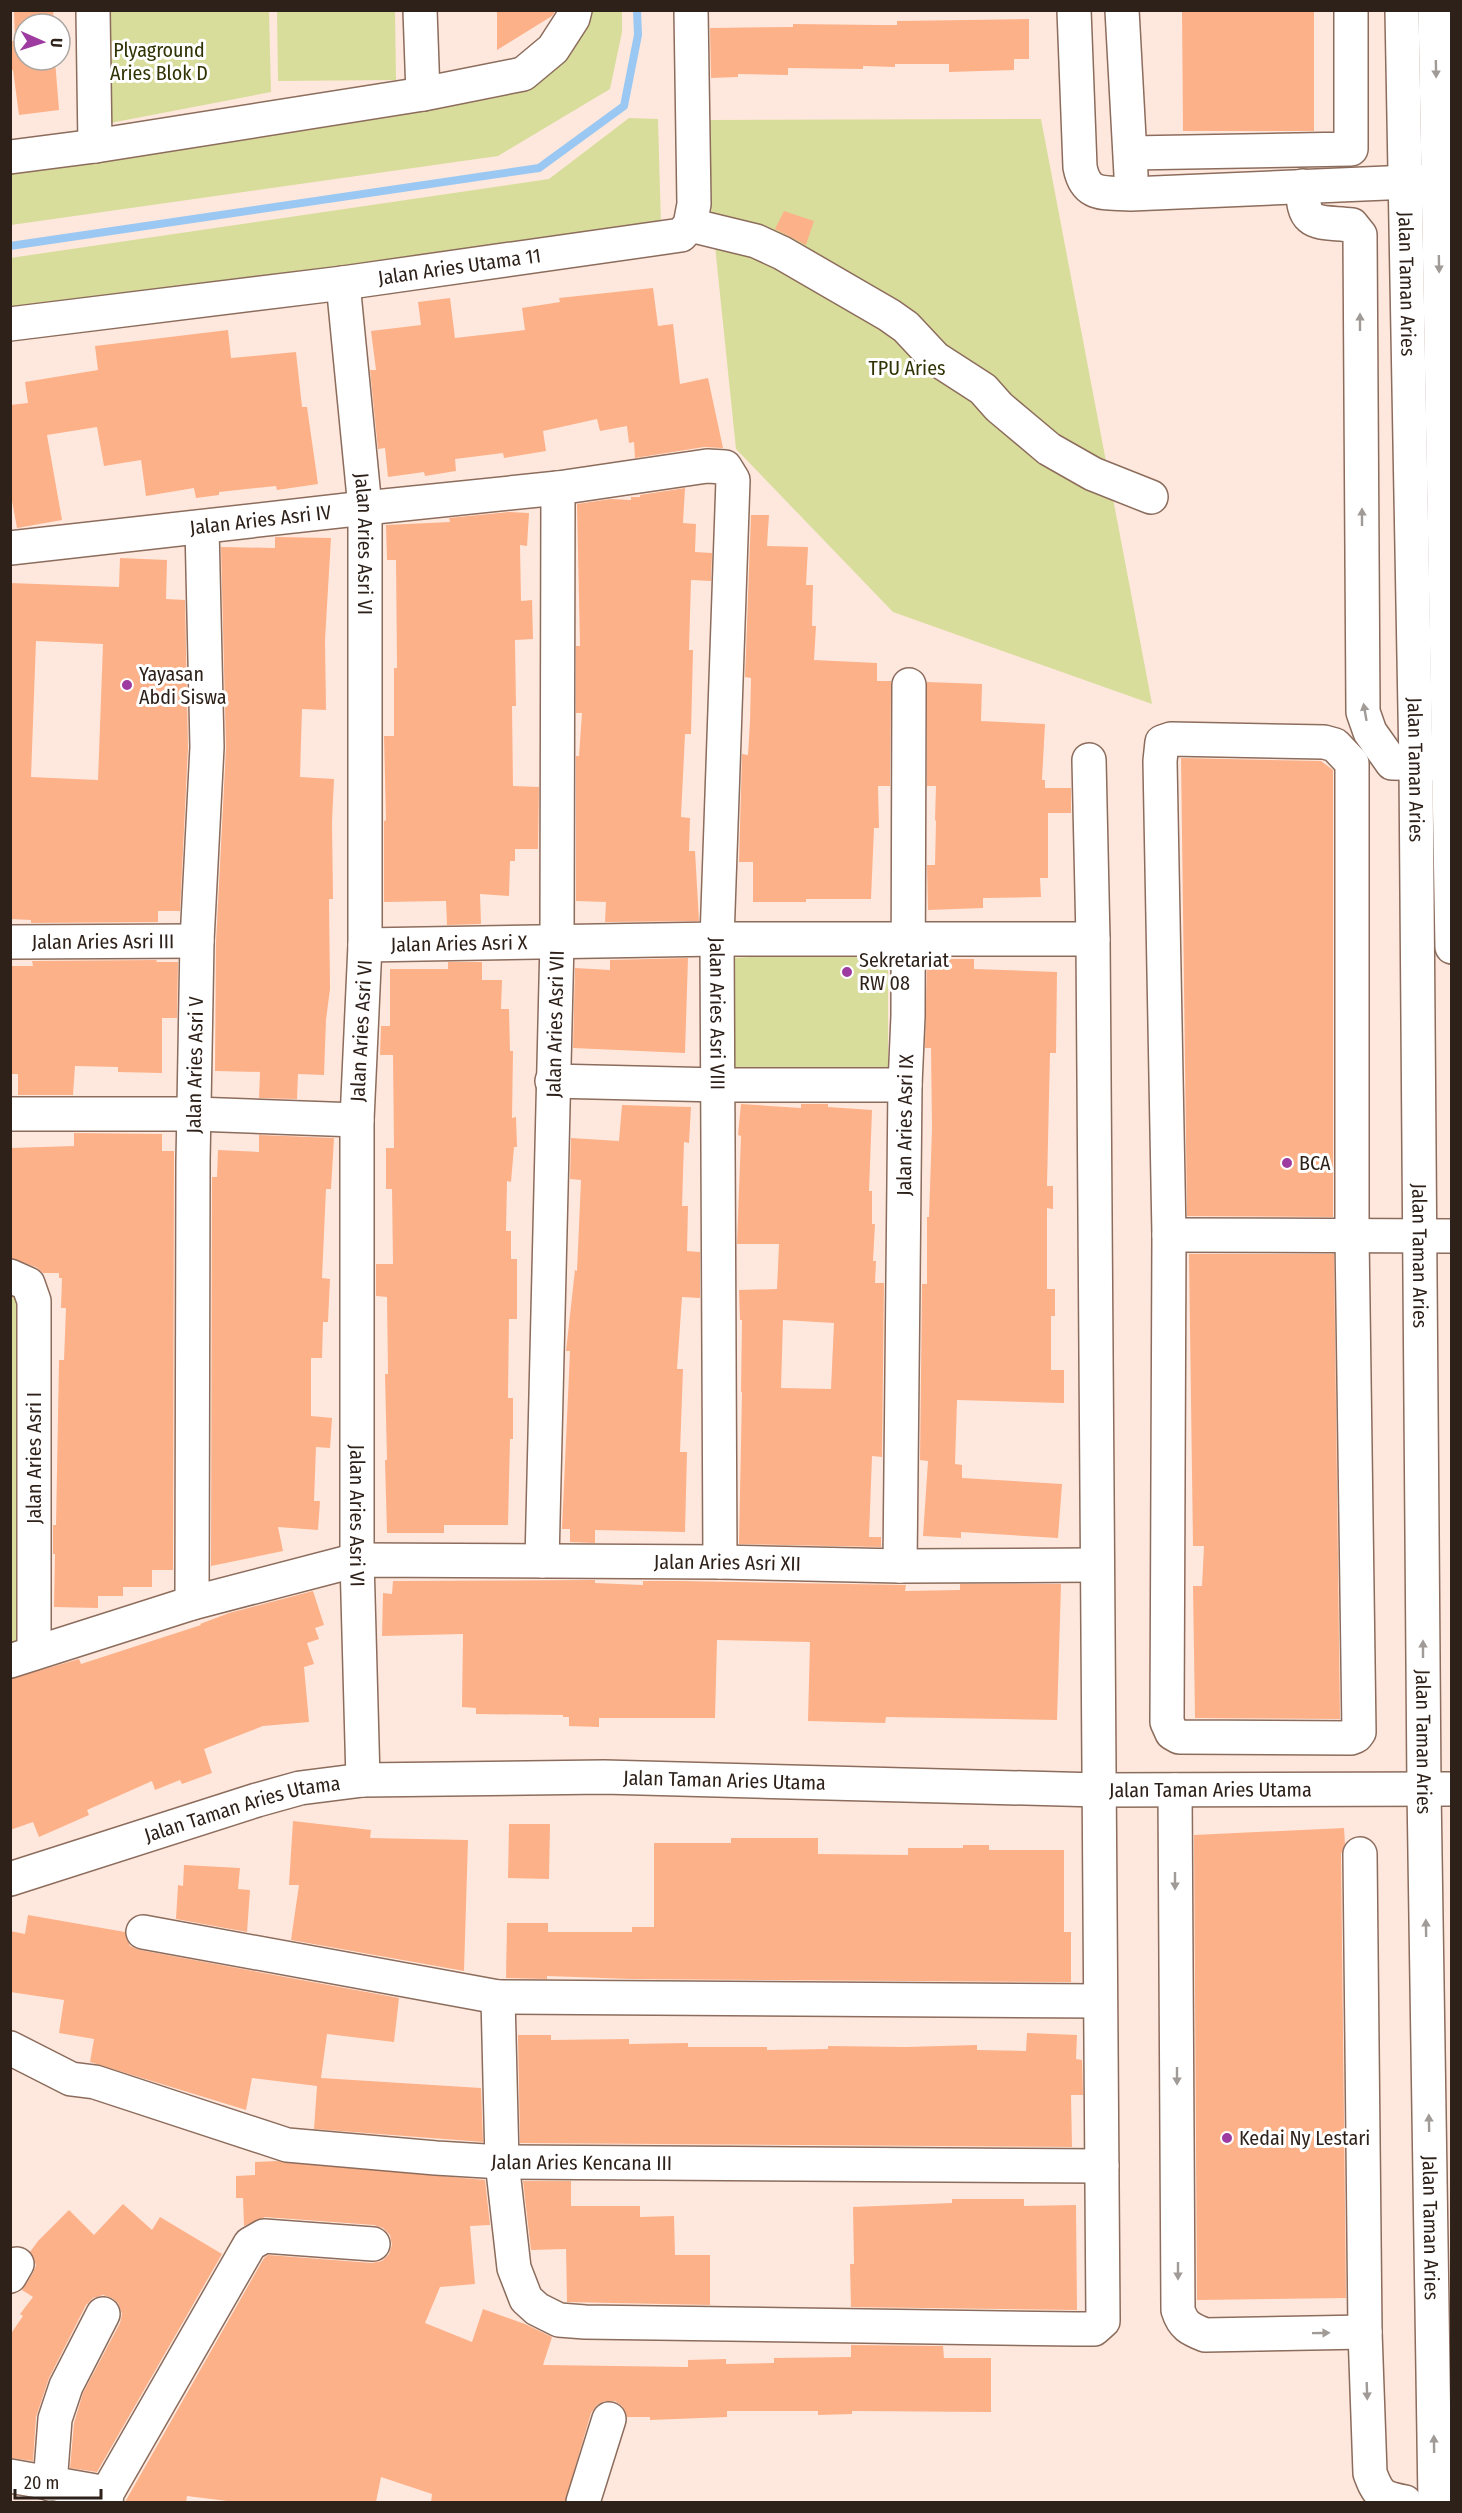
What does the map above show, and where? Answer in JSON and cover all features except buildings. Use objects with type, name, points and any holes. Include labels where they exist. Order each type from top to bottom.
[{"type":"street","points":[[93,10],[95,146]]},
{"type":"street","points":[[420,10],[423,94]]},
{"type":"street","points":[[10,157],[95,146],[423,94],[523,74],[553,49],[573,18],[575,10]]},
{"type":"street","points":[[691,10],[694,204],[690,225],[756,241],[782,253],[889,315],[906,327],[934,358],[983,389],[999,407],[1049,449],[1094,474],[1151,497]]},
{"type":"street","points":[[1074,10],[1080,167],[1083,181],[1088,188],[1100,192],[1131,194],[1438,181]]},
{"type":"street","points":[[1122,10],[1131,153],[1131,194]]},
{"type":"street","points":[[1351,10],[1353,184]]},
{"type":"street","name":"Jalan Taman Aries","points":[[1402,10],[1416,765],[1417,1029],[1436,1236],[1438,1789],[1435,2502]]},
{"type":"street","name":"Jalan Taman Aries","points":[[1435,10],[1452,947]]},
{"type":"street","points":[[1131,153],[1351,149]]},
{"type":"street","points":[[1303,186],[1302,208],[1309,217],[1317,221],[1352,225],[1360,235],[1363,712],[1370,732],[1392,763],[1450,764]]},
{"type":"street","name":"Jalan Aries Utama 11","points":[[10,324],[343,284],[681,235],[690,225]]},
{"type":"street","name":"Jalan Aries Asri VI","points":[[343,284],[365,507],[365,945],[357,1120],[357,1560],[363,1780]]},
{"type":"street","name":"Jalan Aries Asri IV","points":[[10,548],[365,507],[558,488],[707,466],[725,467]]},
{"type":"street","name":"Jalan Aries Asri VIII","points":[[720,1562],[717,939],[733,480],[725,467]]},
{"type":"street","name":"Jalan Aries Asri VII","points":[[542,1561],[557,942],[558,488]]},
{"type":"street","name":"Jalan Aries Asri V","points":[[192,1603],[193,1162],[197,941],[207,747],[202,527]]},
{"type":"street","name":"Jalan Aries Asri IX","points":[[900,1566],[909,685]]},
{"type":"street","points":[[1171,739],[1324,742],[1335,746],[1352,763],[1352,1236],[1359,1732],[1351,1738],[1186,1738],[1172,1733],[1167,1722],[1168,1235],[1160,761],[1162,742],[1171,739]]},
{"type":"street","points":[[498,1997],[502,2162],[514,2268],[526,2299],[559,2320],[1076,2329],[1094,2329],[1103,2321],[1093,939],[1089,760]]},
{"type":"street","name":"Jalan Aries Asri X","points":[[365,945],[717,939],[1093,939]]},
{"type":"street","name":"Jalan Aries Asri III","points":[[10,942],[197,941]]},
{"type":"street","points":[[552,1081],[904,1085]]},
{"type":"street","points":[[10,1114],[195,1114],[357,1120]]},
{"type":"street","points":[[1168,1235],[1436,1236]]},
{"type":"street","name":"Jalan Aries Asri I","points":[[10,1276],[28,1284],[34,1301],[22,1657],[192,1603],[357,1560]]},
{"type":"street","name":"Jalan Aries Asri XII","points":[[357,1560],[720,1562],[900,1566],[1096,1565]]},
{"type":"street","points":[[1186,1738],[1178,1790],[1178,2310],[1182,2322],[1205,2335],[1365,2332]]},
{"type":"street","name":"Jalan Taman Aries Utama","points":[[10,1879],[300,1788],[363,1780],[604,1777],[1098,1790],[1438,1789]]},
{"type":"street","points":[[1360,1854],[1365,2332],[1370,2474],[1376,2489],[1387,2499],[1405,2502]]},
{"type":"street","points":[[143,1932],[498,1997],[1100,2001]]},
{"type":"street","name":"Jalan Aries Kencana III","points":[[10,2048],[71,2079],[95,2082],[287,2145],[502,2162],[1102,2166]]},
{"type":"street","points":[[10,2476],[106,2498],[250,2244],[264,2235],[373,2244]]},
{"type":"street","points":[[50,2484],[55,2419],[66,2386],[103,2314]]},
{"type":"street","points":[[583,2502],[609,2419]]},
{"type":"green space","name":"Plyaground Aries Blok D","points":[[103,11],[269,11],[271,92],[105,124]]},
{"type":"green space","points":[[277,11],[395,11],[396,80],[278,81]]},
{"type":"green space","points":[[574,11],[622,11],[622,32],[610,89],[498,156],[11,225],[10,162],[507,92]]},
{"type":"green space","points":[[629,118],[658,119],[661,226],[11,312],[10,258],[549,179]]},
{"type":"green space","name":"TPU Aries","points":[[1041,119],[1152,704],[893,612],[736,449],[702,120]]},
{"type":"green space","points":[[888,950],[888,1080],[726,1077],[731,958]]},
{"type":"green space","points":[[10,1297],[23,1297],[27,1651],[10,1657]]},
{"type":"waterway","points":[[10,246],[539,168],[624,106],[638,35],[637,10]]},
{"type":"place","name":"Yayasan Abdi Siswa","points":[[127,685]]},
{"type":"place","name":"Sekretariat RW 08","points":[[847,972]]},
{"type":"place","name":"BCA","points":[[1287,1163]]},
{"type":"place","name":"Kedai Ny Lestari","points":[[1227,2138]]}]
